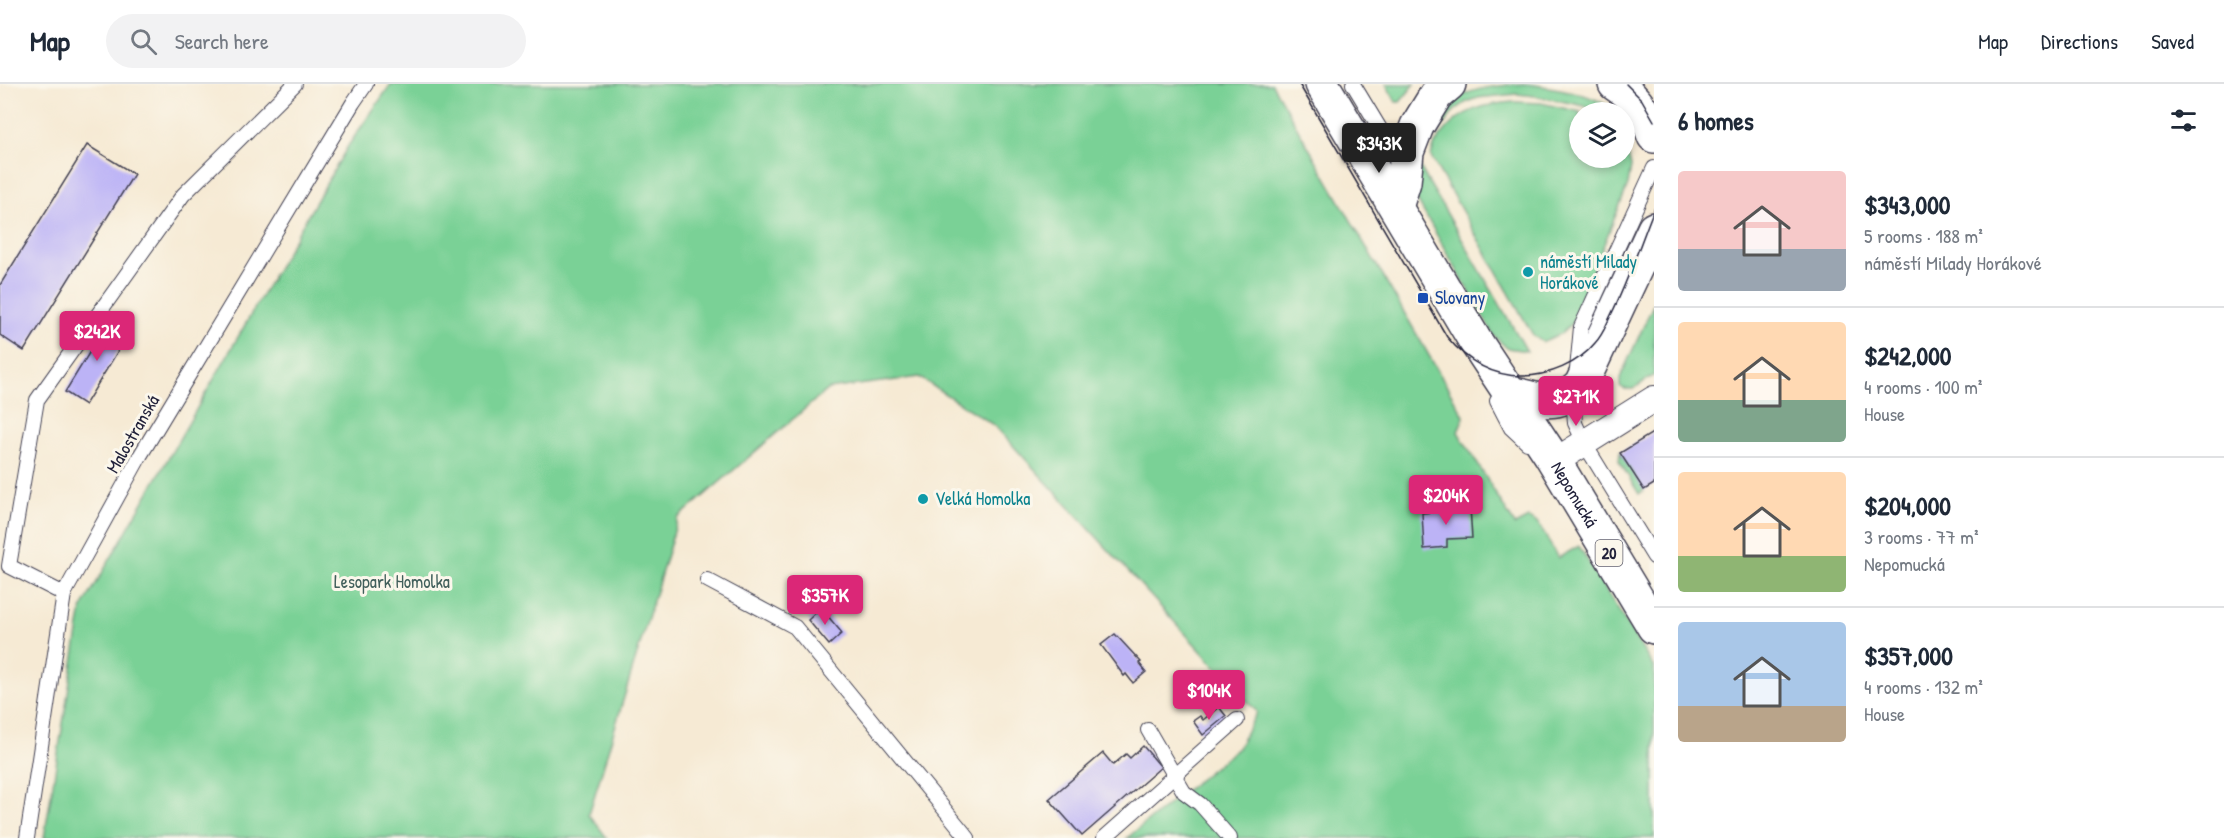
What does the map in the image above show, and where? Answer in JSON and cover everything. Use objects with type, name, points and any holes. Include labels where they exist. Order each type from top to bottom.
[{"type":"main road","name":"20","points":[[1322,84],[1457,312],[1486,377],[1556,465]]},
{"type":"main road","points":[[1396,207],[1404,182],[1407,152],[1426,108],[1449,84]]},
{"type":"main road","points":[[1615,84],[1627,92],[1639,107],[1654,136]]},
{"type":"main road","points":[[1556,465],[1548,437],[1552,419],[1559,405],[1585,379],[1654,229]]},
{"type":"main road","points":[[1486,377],[1546,401],[1556,400],[1573,392]]},
{"type":"main road","name":"Nepomucká","points":[[1556,465],[1654,627]]},
{"type":"street","points":[[1556,465],[1584,443],[1654,399]]},
{"type":"lane","points":[[64,594],[9,566],[37,400],[183,195],[295,84]]},
{"type":"lane","name":"Malostranská","points":[[27,838],[64,594],[140,456],[366,84]]},
{"type":"lane","points":[[1353,84],[1391,147],[1407,152]]},
{"type":"lane","points":[[1654,168],[1581,327],[1573,392],[1575,423],[1584,443],[1654,556]]},
{"type":"lane","points":[[1457,312],[1486,377]]},
{"type":"lane","points":[[707,580],[795,627],[968,838]]},
{"type":"lane","points":[[1104,838],[1237,720]]},
{"type":"lane","points":[[1148,730],[1184,792],[1200,804],[1230,838]]},
{"type":"green space","name":"Lesopark Homolka","points":[[391,84],[1272,84],[1464,416],[1458,432],[1515,525],[1528,518],[1538,523],[1558,558],[1579,546],[1654,668],[1654,838],[1127,838],[1238,748],[1257,712],[995,426],[919,377],[828,389],[678,518],[589,814],[607,838],[44,838],[82,608],[348,146]]},
{"type":"green space","points":[[1386,84],[1415,84],[1400,102],[1396,102]]},
{"type":"green space","points":[[1526,84],[1561,89],[1601,102],[1569,103],[1517,94],[1477,98],[1455,110],[1430,142],[1425,145],[1439,114],[1456,98],[1467,93],[1503,85]]},
{"type":"green space","points":[[1541,103],[1569,109],[1569,168],[1631,168],[1628,185],[1572,323],[1562,333],[1542,342],[1533,335],[1431,157],[1437,141],[1451,124],[1475,109],[1494,104]]},
{"type":"green space","points":[[1414,157],[1527,351],[1507,348],[1494,336],[1413,193]]},
{"type":"green space","points":[[1654,303],[1654,375],[1633,389],[1624,389],[1620,386],[1620,378]]},
{"type":"green space","points":[[1620,453],[1644,490],[1639,494],[1619,461]]},
{"type":"building","points":[[87,145],[134,174],[24,351],[0,335],[0,285]]},
{"type":"building","points":[[110,319],[130,331],[85,405],[65,392]]},
{"type":"building","points":[[1654,432],[1654,484],[1644,490],[1620,453]]},
{"type":"building","points":[[1470,507],[1472,538],[1447,539],[1447,547],[1424,549],[1422,513],[1432,512],[1432,509]]},
{"type":"building","points":[[821,608],[842,633],[829,645],[808,620]]},
{"type":"building","points":[[1115,634],[1141,662],[1139,663],[1146,672],[1133,683],[1126,674],[1124,676],[1101,645]]},
{"type":"building","points":[[1219,707],[1226,716],[1203,735],[1193,721],[1200,716],[1203,720]]},
{"type":"building","points":[[1143,746],[1161,767],[1082,836],[1049,799],[1103,753],[1113,765],[1126,754],[1130,758]]},
{"type":"tram line","points":[[1299,84],[1447,337],[1462,353],[1490,370],[1522,376],[1542,374],[1572,363],[1588,350],[1598,340],[1617,302],[1654,209]]},
{"type":"tram line","points":[[1626,84],[1642,100],[1654,121]]},
{"type":"place","name":"náměstí Milady Horákové","points":[[1528,272]]},
{"type":"place","name":"Slovany","points":[[1423,298]]},
{"type":"place","name":"Velká Homolka","points":[[923,499]]}]
